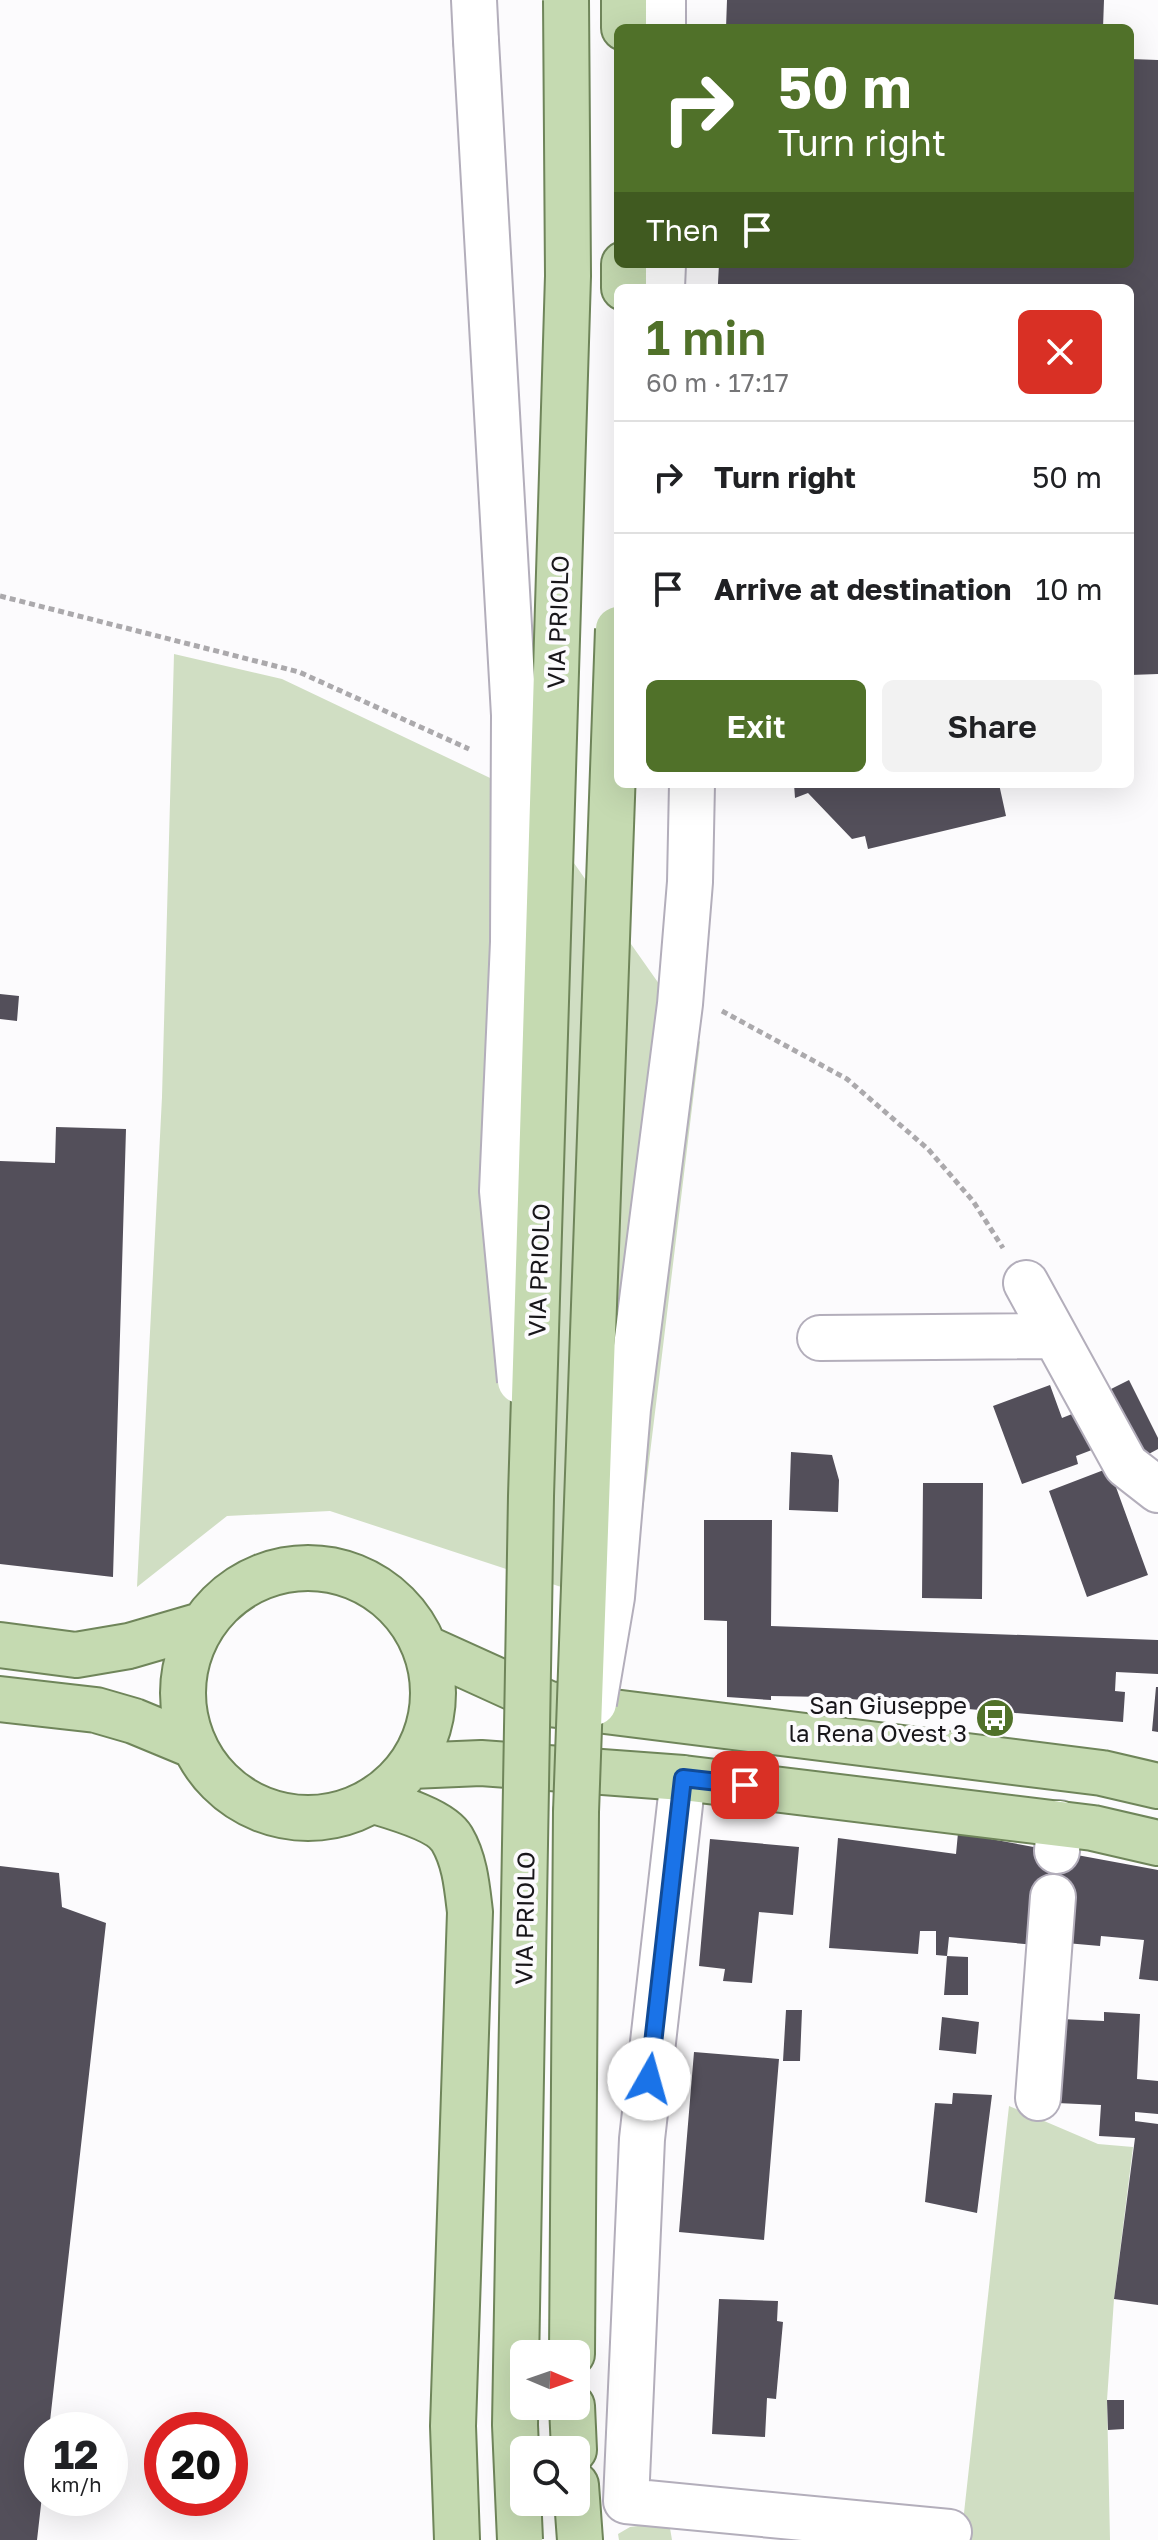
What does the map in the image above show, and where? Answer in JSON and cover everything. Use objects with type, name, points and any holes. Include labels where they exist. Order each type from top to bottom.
[{"type":"main road","name":"VIA PRIOLO","points":[[520,2540],[515,2425],[531,1496],[568,276],[566,0]]},
{"type":"main road","points":[[624,0],[624,24]]},
{"type":"main road","name":"VIA PRIOLO","points":[[572,2340],[576,1812],[614,742]]},
{"type":"main road","points":[[320,1566],[365,1579],[402,1608],[426,1648],[434,1688],[428,1729],[411,1766],[374,1801],[327,1818],[282,1817],[240,1799],[207,1769],[192,1745],[182,1705],[184,1664],[201,1625],[232,1591],[274,1571],[320,1566]]},
{"type":"main road","points":[[0,1645],[76,1655],[129,1646],[201,1625]]},
{"type":"main road","points":[[426,1648],[549,1704],[1102,1773],[1158,1786]]},
{"type":"main road","points":[[0,1699],[96,1710],[134,1721],[192,1745]]},
{"type":"main road","points":[[411,1766],[481,1763],[683,1778],[1058,1837],[1093,1828],[1158,1843]]},
{"type":"main road","points":[[374,1801],[413,1812],[451,1836],[464,1871],[470,1912],[453,2426],[457,2540]]},
{"type":"main road","points":[[578,2516],[580,2539]]},
{"type":"street","points":[[663,0],[663,24]]},
{"type":"street","points":[[475,21],[514,715],[513,942],[502,1191],[531,1496]]},
{"type":"street","points":[[576,1812],[612,1597],[628,1409],[680,1004],[690,882],[692,788]]},
{"type":"street","points":[[1026,1283],[1126,1465],[1158,1490]]},
{"type":"street","points":[[820,1338],[1055,1336]]},
{"type":"street","points":[[683,1778],[642,2139],[626,2501],[949,2532]]},
{"type":"street","points":[[1038,2098],[1053,1897]]},
{"type":"green space","points":[[174,654],[282,679],[526,795],[700,1042],[631,1610],[330,1511],[227,1516],[137,1587],[162,1097]]},
{"type":"green space","points":[[1009,2106],[1098,2144],[1133,2147],[1114,2299],[1107,2400],[1110,2540],[961,2540]]},
{"type":"green space","points":[[669,2522],[672,2540],[619,2540],[618,2534],[630,2527]]},
{"type":"building","points":[[727,0],[1104,0],[1103,24],[726,24]]},
{"type":"building","points":[[1134,59],[1158,60],[1158,674],[1134,675],[1134,284],[718,283],[719,268],[1134,268]]},
{"type":"building","points":[[794,788],[1000,788],[1006,816],[868,849],[865,836],[852,839],[808,793],[795,798]]},
{"type":"building","points":[[0,994],[19,996],[17,1021],[0,1019]]},
{"type":"building","points":[[56,1127],[126,1129],[113,1577],[0,1564],[0,1161],[55,1163]]},
{"type":"building","points":[[1129,1380],[1158,1438],[1158,1449],[1145,1456],[1111,1389]]},
{"type":"building","points":[[1050,1385],[1062,1418],[1082,1410],[1097,1448],[1076,1456],[1078,1464],[1022,1484],[993,1406]]},
{"type":"building","points":[[791,1452],[832,1455],[839,1480],[838,1512],[789,1510]]},
{"type":"building","points":[[1109,1468],[1148,1575],[1087,1597],[1049,1491]]},
{"type":"building","points":[[923,1483],[983,1483],[982,1599],[922,1598]]},
{"type":"building","points":[[704,1520],[772,1520],[771,1626],[1158,1640],[1158,1674],[1116,1672],[1115,1691],[1125,1692],[1123,1722],[827,1697],[771,1696],[771,1700],[727,1697],[727,1621],[704,1620]]},
{"type":"building","points":[[1158,1687],[1158,1732],[1152,1731]]},
{"type":"building","points":[[958,1833],[1158,1870],[1158,1981],[1139,1979],[1144,1940],[1101,1936],[1100,1946],[1066,1943],[1036,1945],[949,1937],[947,1956],[936,1955],[936,1931],[920,1931],[918,1954],[829,1948],[838,1838],[956,1854]]},
{"type":"building","points":[[710,1839],[799,1847],[793,1915],[759,1912],[752,1983],[723,1981],[725,1969],[699,1966]]},
{"type":"building","points":[[0,1866],[59,1873],[62,1907],[106,1923],[51,2412],[24,2412],[24,2516],[40,2516],[37,2540],[0,2540]]},
{"type":"building","points":[[947,1956],[968,1957],[968,1995],[944,1995]]},
{"type":"building","points":[[786,2010],[802,2010],[800,2061],[783,2061]]},
{"type":"building","points":[[1104,2012],[1140,2014],[1137,2079],[1158,2081],[1158,2114],[1135,2112],[1135,2121],[1158,2124],[1158,2305],[1114,2299],[1135,2138],[1099,2136],[1101,2105],[1057,2103],[1061,2019],[1104,2021]]},
{"type":"building","points":[[942,2017],[979,2022],[976,2054],[939,2050]]},
{"type":"building","points":[[694,2052],[779,2059],[764,2240],[679,2232]]},
{"type":"building","points":[[953,2093],[992,2095],[977,2213],[925,2202],[935,2103],[952,2104]]},
{"type":"building","points":[[719,2299],[778,2301],[777,2321],[783,2322],[776,2399],[767,2398],[765,2437],[712,2434]]},
{"type":"building","points":[[1107,2400],[1124,2400],[1124,2429],[1108,2430]]},
{"type":"place","name":"San Giuseppe la Rena Ovest 3","points":[[995,1718]]},
{"type":"route","points":[[649,2079],[683,1778],[745,1785]]}]
